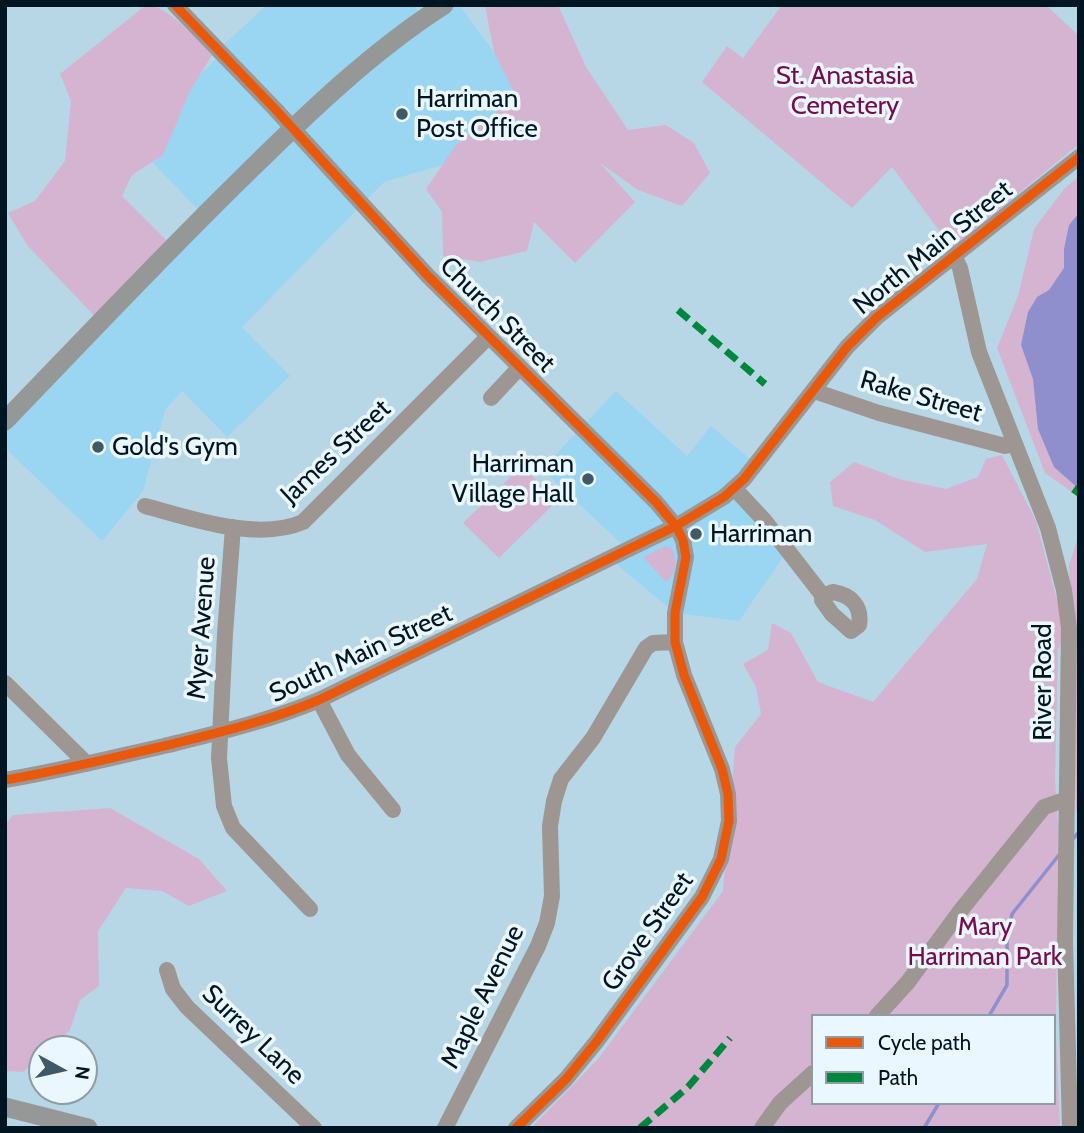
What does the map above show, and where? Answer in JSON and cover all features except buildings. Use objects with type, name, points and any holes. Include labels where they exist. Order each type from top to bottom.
[{"type":"main road","points":[[5,421],[196,223],[292,129],[363,64],[444,5]]},
{"type":"main road","points":[[5,1107],[88,1128]]},
{"type":"street","name":"Church Street","points":[[175,5],[428,276],[656,502],[676,526]]},
{"type":"street","name":"North Main Street","points":[[676,526],[735,489],[848,347],[877,317],[1079,158]]},
{"type":"street","name":"River Road","points":[[954,256],[960,268],[979,352],[1048,528],[1064,590],[1070,648],[1065,853],[1072,875],[1070,1128]]},
{"type":"street","name":"James Street","points":[[145,506],[233,527],[284,528],[303,522],[488,337]]},
{"type":"street","points":[[491,398],[519,368]]},
{"type":"street","name":"Rake Street","points":[[814,391],[879,413],[1005,446],[1014,444]]},
{"type":"street","points":[[735,489],[764,520],[823,596]]},
{"type":"street","name":"Grove Street","points":[[516,1128],[559,1087],[597,1041],[702,897],[721,859],[729,821],[728,794],[722,769],[684,676],[676,642],[675,613],[686,557],[682,537],[676,526]]},
{"type":"street","name":"South Main Street","points":[[5,780],[87,764],[287,714],[676,526]]},
{"type":"street","name":"Myer Avenue","points":[[233,527],[220,732],[224,806],[233,828],[310,909]]},
{"type":"street","name":"Maple Avenue","points":[[445,1128],[538,946],[547,923],[552,896],[550,826],[561,779],[593,738],[646,648],[653,643],[676,642]]},
{"type":"street","points":[[5,683],[87,764]]},
{"type":"street","points":[[319,700],[348,755],[393,810]]},
{"type":"street","points":[[879,1014],[908,982],[961,910],[1044,807],[1066,806]]},
{"type":"street","name":"Surrey Lane","points":[[167,970],[173,989],[187,1007],[314,1128]]},
{"type":"street","points":[[762,1128],[780,1103],[811,1075]]},
{"type":"shaded area","points":[[267,5],[414,5],[423,19],[444,5],[459,5],[522,90],[449,163],[384,182],[242,327],[290,376],[227,437],[182,391],[165,410],[143,491],[102,541],[5,448],[5,421],[203,215],[131,140],[214,61],[219,49]]},
{"type":"shaded area","points":[[1079,213],[1079,489],[1054,467],[1038,429],[1033,379],[1021,345],[1028,312],[1037,297],[1049,290],[1064,268],[1064,249],[1069,225]]},
{"type":"shaded area","points":[[616,391],[687,456],[711,426],[756,464],[735,489],[788,550],[739,621],[675,613],[609,558],[627,549],[542,469]]},
{"type":"green space","points":[[146,5],[173,17],[212,55],[189,93],[163,155],[132,175],[122,196],[173,247],[100,322],[27,245],[8,213],[35,201],[65,161],[71,101],[60,74]]},
{"type":"green space","points":[[485,5],[558,5],[586,67],[628,130],[666,125],[694,143],[710,173],[682,206],[638,190],[600,163],[635,202],[575,263],[534,222],[527,251],[480,262],[443,256],[442,212],[426,189],[456,145],[516,96],[494,52]]},
{"type":"green space","name":"St. Anastasia Cemetery","points":[[782,5],[1046,5],[1079,36],[1079,144],[952,248],[892,167],[852,208],[702,82],[727,46],[743,58]]},
{"type":"green space","points":[[1079,176],[1079,497],[1045,473],[997,348],[1018,296],[1034,229],[1064,189]]},
{"type":"green space","name":"Mary Harriman Park","points":[[1002,455],[1036,521],[1065,630],[1058,650],[1055,779],[1058,825],[1056,1035],[1060,1128],[531,1128],[598,1059],[723,891],[735,747],[761,714],[756,687],[743,664],[768,650],[772,623],[791,633],[818,682],[873,702],[977,579],[987,544],[925,552],[875,520],[833,506],[830,482],[854,462],[899,479],[946,489],[978,477],[986,459]]},
{"type":"green space","points":[[522,466],[557,501],[499,558],[463,523]]},
{"type":"green space","points":[[1079,534],[1079,805],[1076,813],[1069,565]]},
{"type":"green space","points":[[666,546],[672,549],[675,562],[674,571],[666,582],[643,557]]},
{"type":"green space","points":[[110,808],[199,859],[227,891],[189,906],[162,891],[126,888],[98,931],[99,986],[80,1000],[70,1030],[64,1035],[28,1035],[28,1068],[23,1072],[5,1071],[5,825],[13,815]]},
{"type":"waterway","points":[[1071,841],[1079,832]]},
{"type":"waterway","points":[[990,1014],[1007,985],[1007,939],[1012,914],[1059,855]]},
{"type":"waterway","points":[[924,1128],[938,1105]]},
{"type":"marked path","points":[[678,310],[765,384]]},
{"type":"marked path","points":[[1074,494],[1079,487]]},
{"type":"marked path","points":[[640,1128],[688,1087],[730,1038]]},
{"type":"cycle path","points":[[175,5],[275,109],[428,276],[656,502],[676,526],[683,540],[686,557],[675,613],[675,642],[684,675],[722,769],[728,794],[729,821],[721,859],[702,897],[597,1041],[566,1079],[516,1128]]},
{"type":"cycle path","points":[[5,780],[243,726],[319,700],[676,526],[724,497],[744,479],[847,347],[877,317],[1079,157]]},
{"type":"place","name":"Harriman Post Office","points":[[402,114]]},
{"type":"place","name":"Gold's Gym","points":[[98,447]]},
{"type":"place","name":"Harriman Village Hall","points":[[588,479]]},
{"type":"place","name":"Harriman","points":[[696,534]]}]
